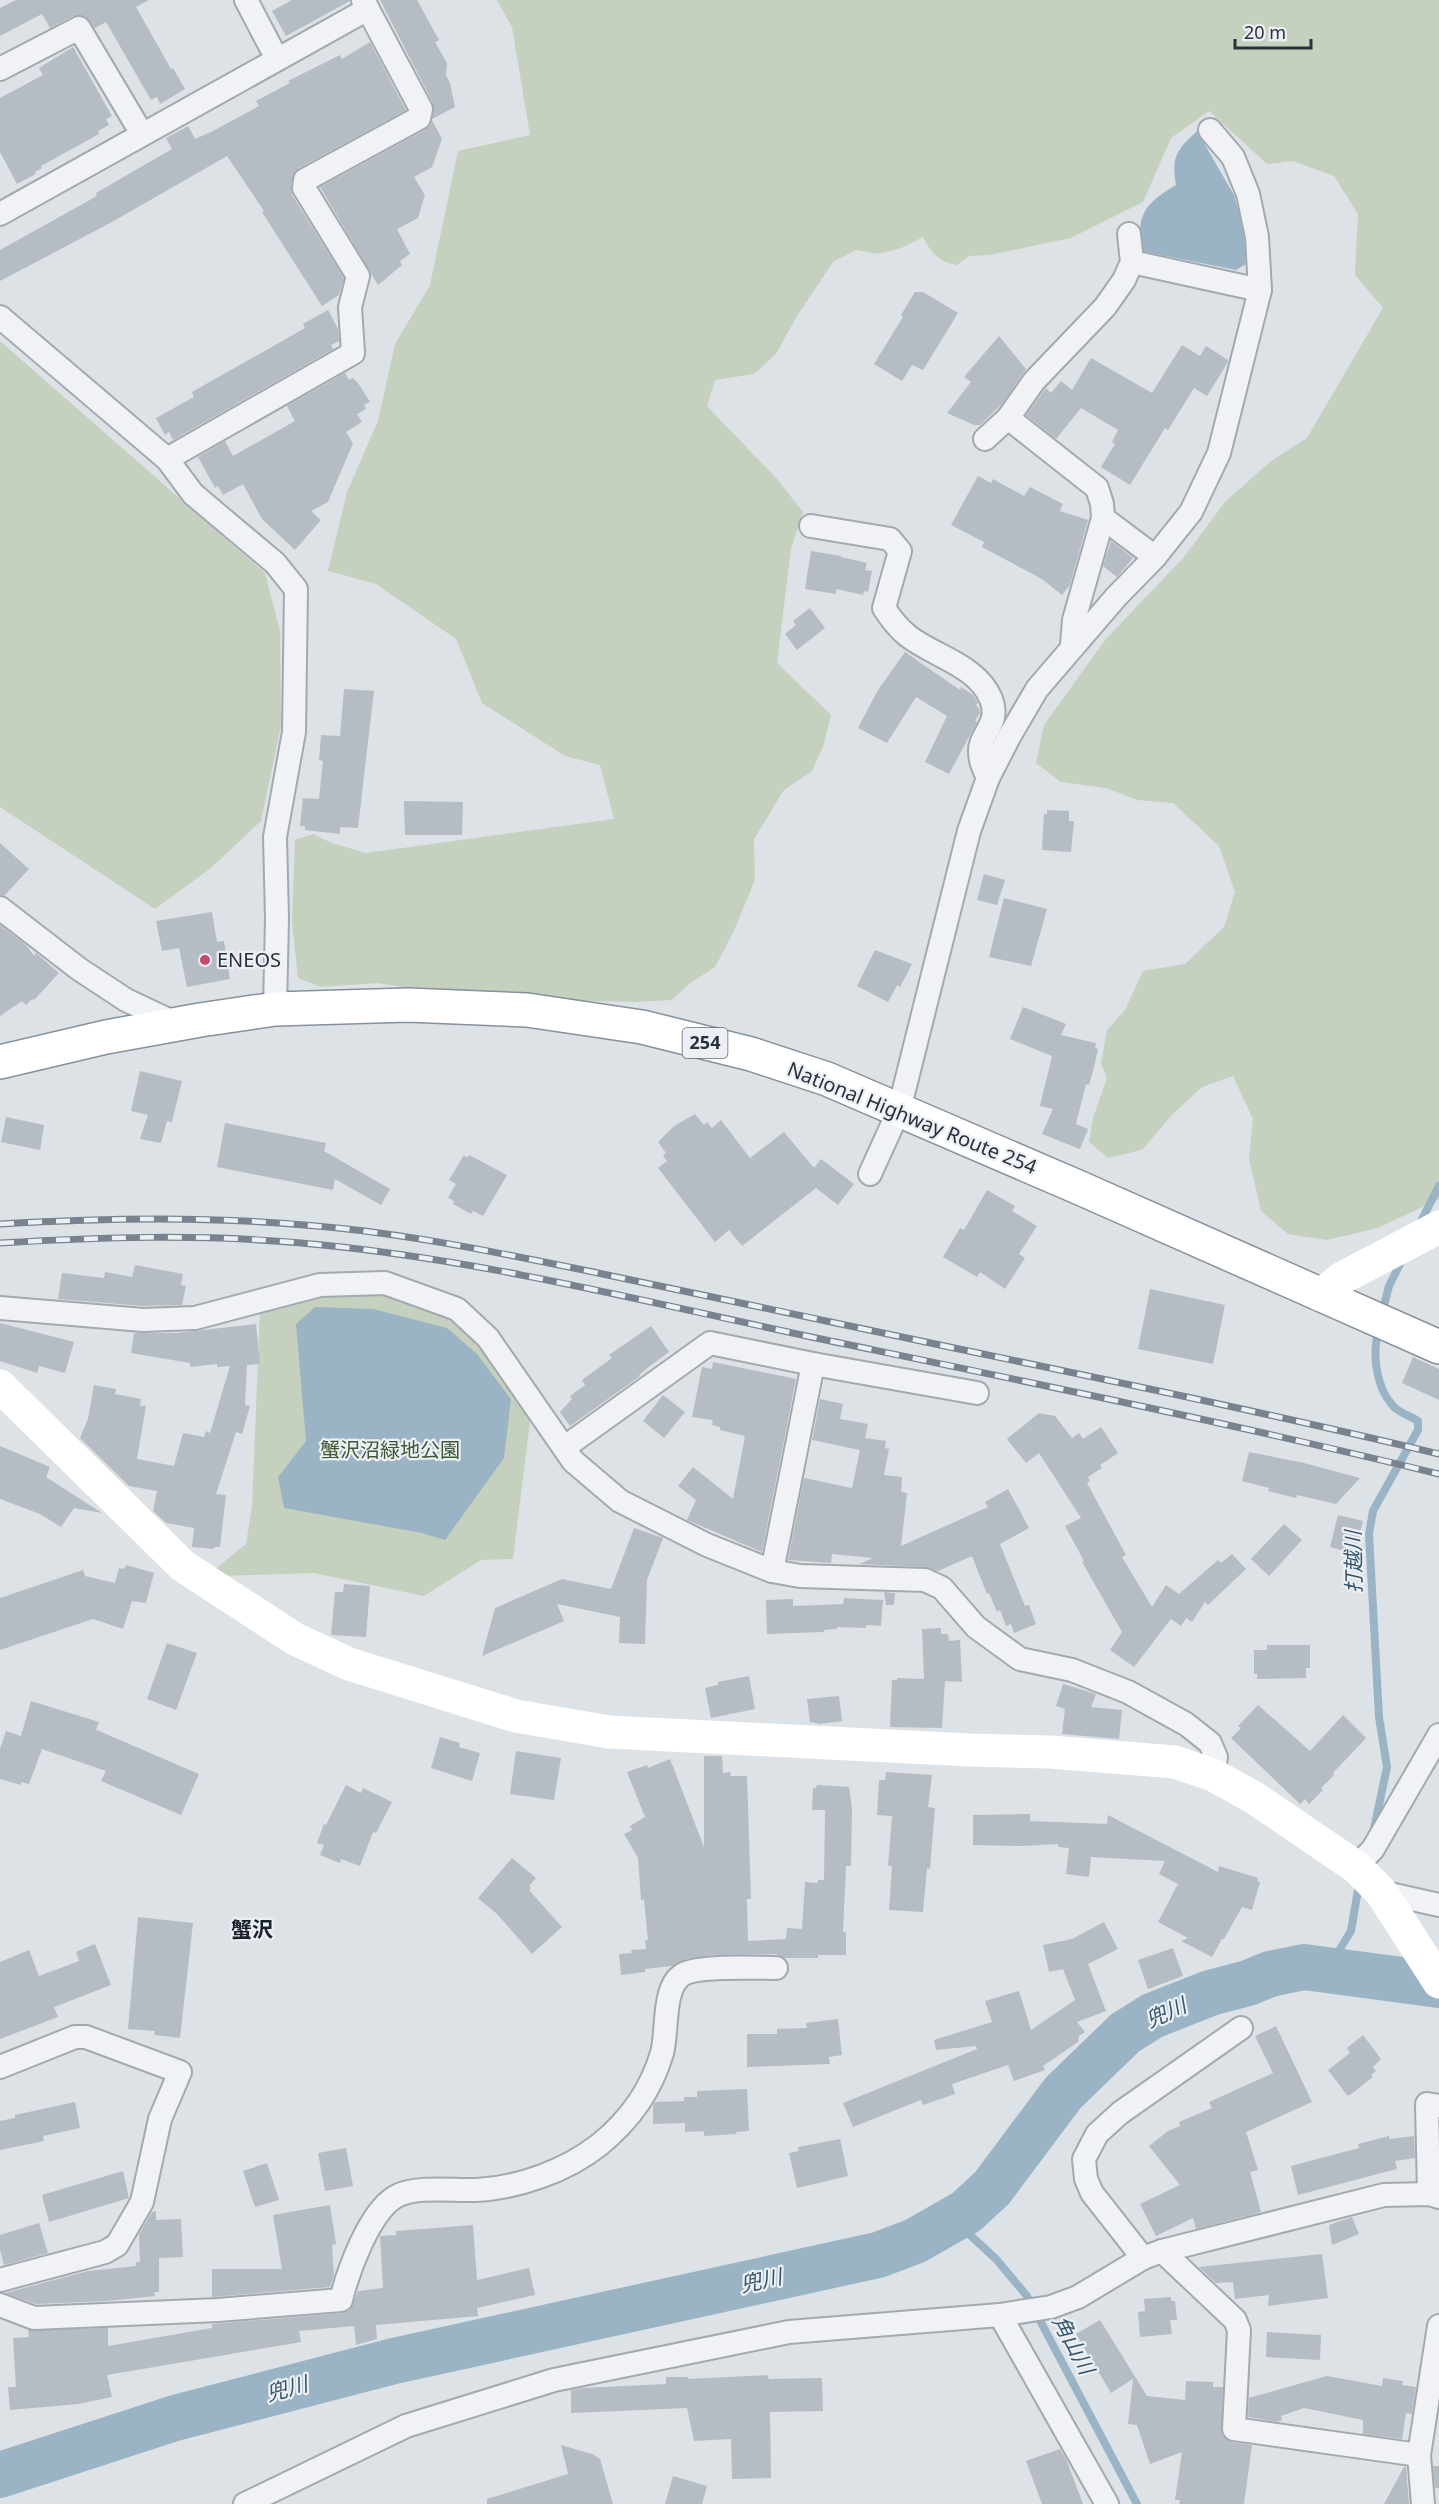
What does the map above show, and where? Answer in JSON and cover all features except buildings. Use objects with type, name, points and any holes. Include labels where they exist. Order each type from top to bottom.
[{"type":"main road","name":"National Highway Route 254","points":[[0,1062],[106,1037],[274,1009],[408,1005],[527,1010],[642,1027],[751,1054],[827,1079],[1439,1347]]},
{"type":"main road","points":[[1321,1294],[1342,1278],[1439,1227]]},
{"type":"main road","points":[[0,1386],[183,1566],[295,1639],[349,1664],[516,1716],[609,1732],[1122,1757],[1175,1762],[1213,1774],[1253,1797],[1356,1866],[1381,1892],[1439,1982]]},
{"type":"street","points":[[246,0],[277,59]]},
{"type":"street","points":[[0,214],[277,59],[365,5],[421,109],[419,118],[305,180],[304,188],[358,276],[350,307],[353,353],[167,459]]},
{"type":"street","points":[[0,69],[79,28],[142,134]]},
{"type":"street","points":[[870,1174],[899,1110],[969,831],[988,778],[1037,689],[1072,645],[1155,557],[1191,512],[1219,453],[1260,290],[1257,237],[1248,194],[1233,158],[1210,130]]},
{"type":"street","points":[[985,439],[1008,417],[1034,381],[1105,307],[1124,280],[1132,262],[1129,234]]},
{"type":"street","points":[[1132,262],[1260,290]]},
{"type":"street","points":[[0,317],[167,459],[193,494],[275,563],[296,590],[294,732],[275,837],[277,918],[274,1009]]},
{"type":"street","points":[[1008,417],[1097,488],[1102,504],[1103,518],[1074,620],[1072,645]]},
{"type":"street","points":[[1103,518],[1155,557]]},
{"type":"street","points":[[811,526],[890,539],[900,551],[884,608],[893,623],[909,638],[954,662],[978,679],[991,699],[994,714],[990,729],[979,749],[982,765],[988,778]]},
{"type":"street","points":[[0,908],[79,969],[126,1000],[177,1024]]},
{"type":"street","points":[[0,1308],[143,1320],[195,1318],[320,1285],[386,1283],[457,1310],[488,1338],[573,1461],[620,1501],[707,1545],[772,1571],[800,1576],[925,1580],[942,1588],[976,1627],[1020,1659],[1072,1670],[1128,1692],[1186,1724],[1210,1743],[1216,1757],[1213,1774]]},
{"type":"street","points":[[565,1447],[710,1343],[977,1393]]},
{"type":"street","points":[[772,1571],[813,1364]]},
{"type":"street","points":[[1356,1866],[1372,1849],[1439,1735]]},
{"type":"street","points":[[1381,1892],[1439,1905]]},
{"type":"street","points":[[0,2305],[34,2318],[218,2310],[340,2300],[356,2252],[380,2212],[393,2198],[404,2193],[451,2189],[476,2190],[521,2183],[564,2166],[597,2146],[625,2121],[639,2104],[654,2073],[662,2052],[669,1997],[674,1982],[683,1974],[705,1969],[776,1968]]},
{"type":"street","points":[[1241,2028],[1120,2113],[1097,2134],[1084,2159],[1086,2179],[1092,2193],[1152,2254],[1235,2320],[1239,2330],[1234,2430],[1419,2455]]},
{"type":"street","points":[[0,2067],[75,2037],[86,2037],[180,2072],[160,2120],[142,2202],[117,2245],[105,2252],[0,2280]]},
{"type":"street","points":[[245,2504],[406,2426],[554,2380],[789,2332],[1000,2315],[1052,2307],[1078,2297],[1152,2254],[1384,2195],[1434,2195],[1427,2104],[1439,2106]]},
{"type":"street","points":[[1000,2315],[1107,2504]]},
{"type":"street","points":[[1423,2504],[1419,2455],[1439,2326]]},
{"type":"green space","points":[[497,0],[1439,0],[1439,1199],[1378,1228],[1327,1240],[1288,1234],[1261,1211],[1249,1159],[1253,1119],[1233,1076],[1202,1087],[1173,1114],[1142,1150],[1108,1158],[1089,1142],[1093,1118],[1107,1078],[1101,1064],[1107,1030],[1125,1010],[1143,971],[1185,964],[1224,927],[1235,892],[1219,846],[1173,803],[1137,800],[1106,788],[1061,782],[1036,763],[1044,725],[1105,640],[1184,557],[1225,502],[1271,461],[1307,438],[1383,308],[1355,275],[1358,214],[1334,176],[1293,161],[1267,164],[1209,111],[1171,138],[1143,202],[1071,238],[989,255],[969,256],[957,265],[945,262],[936,256],[923,237],[901,248],[878,254],[856,250],[833,262],[797,316],[776,354],[754,374],[715,380],[707,406],[777,479],[803,512],[791,549],[777,663],[831,715],[823,747],[812,771],[784,790],[754,839],[755,880],[734,931],[715,967],[689,984],[672,1000],[635,1002],[470,998],[378,983],[321,987],[298,978],[292,922],[295,840],[313,834],[332,843],[366,853],[614,819],[600,765],[565,756],[482,703],[456,639],[376,584],[328,571],[347,492],[378,421],[395,344],[430,285],[458,151],[530,135],[512,27]]},
{"type":"green space","points":[[0,341],[265,573],[280,631],[281,726],[261,821],[211,868],[155,909],[0,807]]},
{"type":"green space","name":"蟹沢沼緑地公園","points":[[328,1293],[373,1293],[416,1303],[456,1320],[500,1370],[530,1422],[513,1559],[481,1560],[424,1596],[314,1573],[220,1576],[214,1570],[246,1544],[252,1507],[260,1310]]},
{"type":"water","points":[[1197,131],[1234,195],[1243,227],[1246,264],[1236,270],[1141,251],[1140,228],[1145,211],[1156,198],[1176,185],[1174,167],[1177,154]]},
{"type":"water","points":[[315,1307],[373,1309],[447,1328],[477,1354],[511,1399],[504,1458],[445,1540],[422,1533],[284,1508],[278,1477],[306,1441],[296,1324]]},
{"type":"waterway","name":"打越川","points":[[1419,1225],[1439,1186]]},
{"type":"waterway","name":"打越川","points":[[1382,1313],[1389,1286],[1402,1260]]},
{"type":"waterway","name":"打越川","points":[[1374,1829],[1387,1767],[1379,1717],[1369,1534],[1373,1511],[1418,1430],[1418,1421],[1395,1408],[1382,1389],[1376,1358],[1379,1328]]},
{"type":"waterway","name":"打越川","points":[[1328,1969],[1351,1931],[1359,1884]]},
{"type":"waterway","name":"兜川","points":[[0,2475],[175,2418],[394,2361],[878,2255],[915,2241],[966,2212],[992,2188],[1063,2093],[1125,2033],[1152,2016],[1210,1993],[1248,1983],[1270,1974],[1304,1967],[1439,1985]]},
{"type":"waterway","name":"角山川","points":[[956,2219],[996,2259],[1027,2296],[1137,2504]]},
{"type":"railway","points":[[0,1224],[79,1220],[197,1219],[276,1223],[422,1239],[598,1273],[1145,1388],[1439,1454]]},
{"type":"railway","points":[[0,1243],[113,1238],[226,1238],[301,1243],[432,1259],[563,1283],[1131,1404],[1439,1474]]},
{"type":"place","name":"ENEOS","points":[[205,960]]},
{"type":"district","name":"蟹沢","points":[[252,1930]]}]
